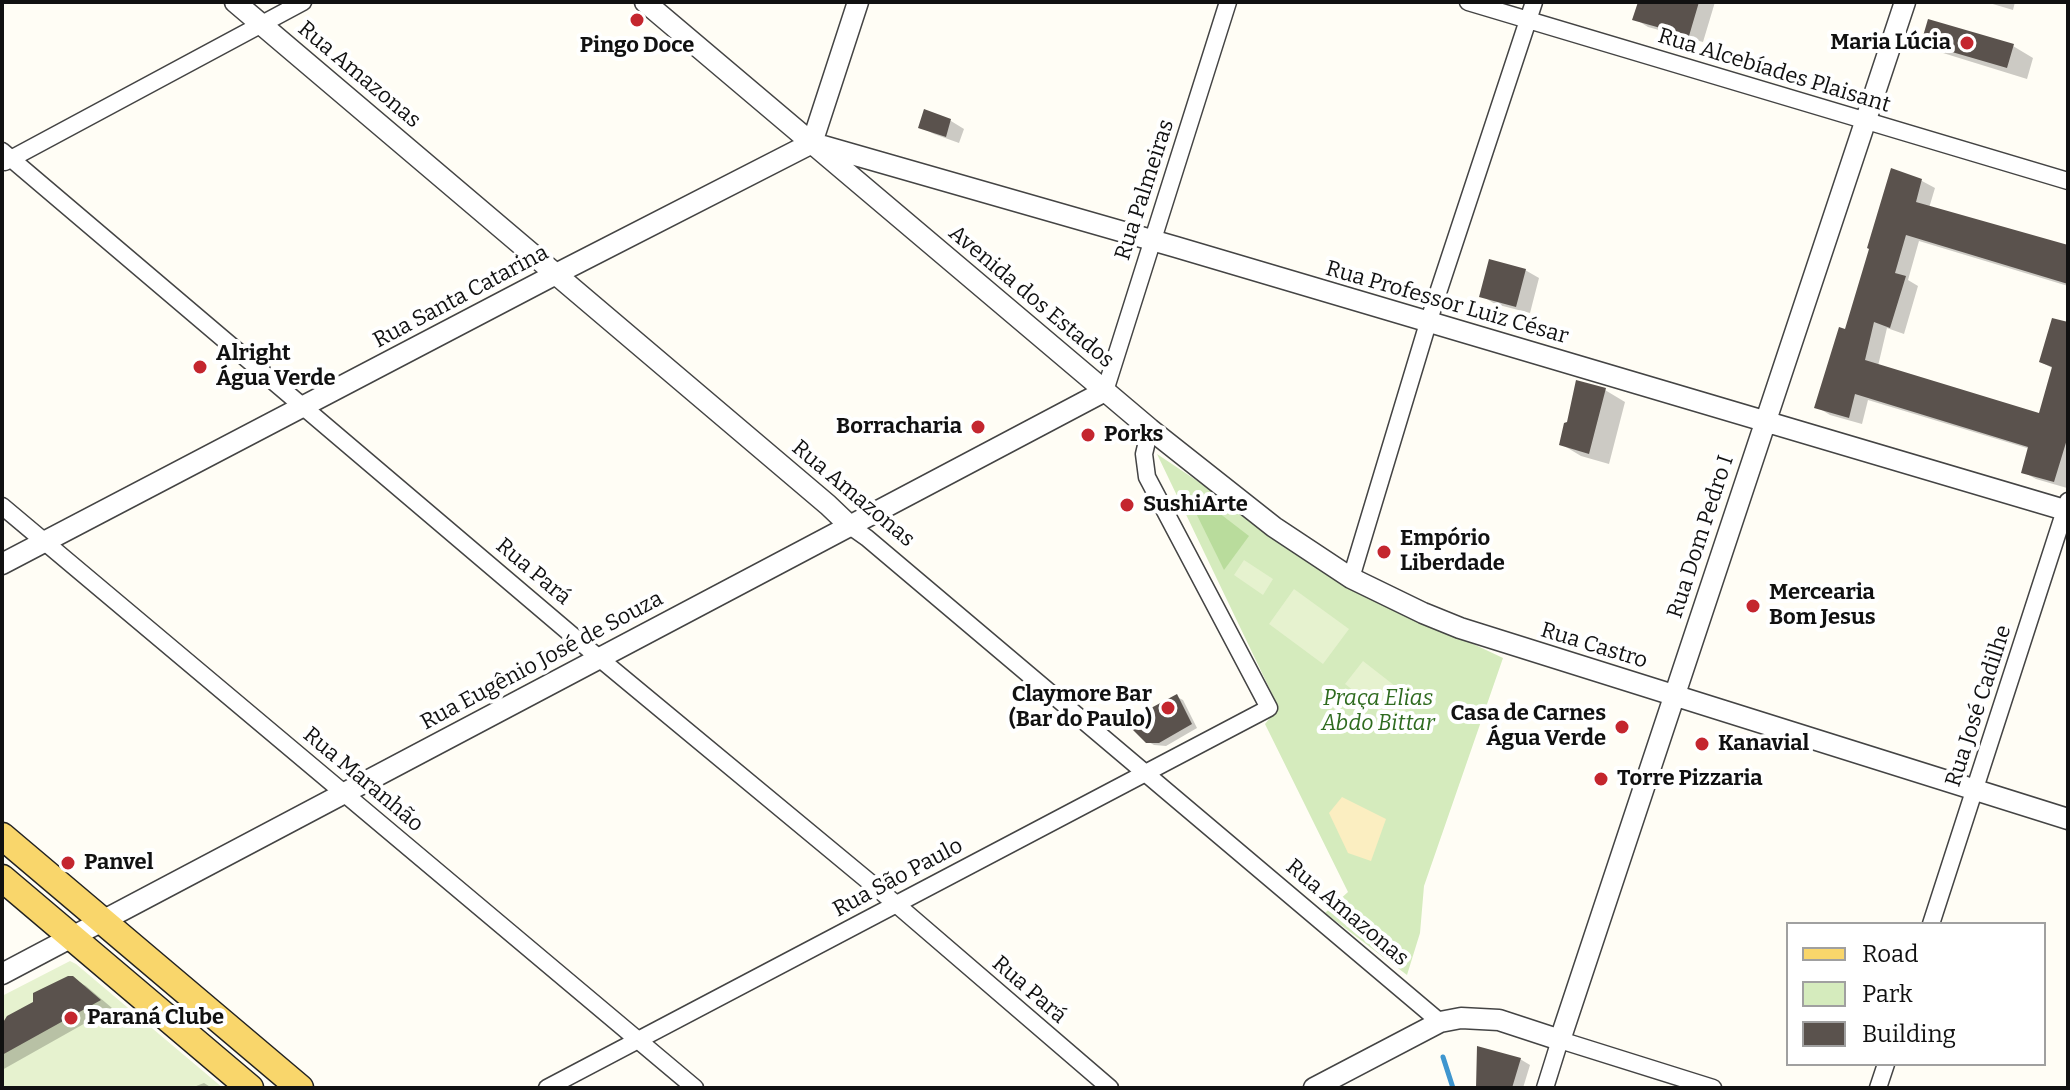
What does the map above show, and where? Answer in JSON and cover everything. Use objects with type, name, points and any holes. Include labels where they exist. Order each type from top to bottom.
[{"type":"main road","points":[[2,836],[300,1088]]},
{"type":"main road","points":[[2,878],[250,1088]]},
{"type":"street","name":"Rua Amazonas","points":[[235,2],[850,526],[1440,1022]]},
{"type":"street","points":[[5,158],[303,2]]},
{"type":"street","name":"Avenida dos Estados","points":[[645,2],[1150,429]]},
{"type":"street","points":[[812,143],[858,2]]},
{"type":"street","name":"Rua Palmeiras","points":[[1105,391],[1228,2]]},
{"type":"street","name":"Rua Alcebíades Plaisant","points":[[1468,2],[2068,181]]},
{"type":"street","points":[[1351,578],[1428,323],[1534,2]]},
{"type":"street","name":"Rua Dom Pedro I","points":[[1545,1088],[1905,2]]},
{"type":"street","name":"Rua Professor Luiz César","points":[[812,143],[2067,507]]},
{"type":"street","name":"Rua Santa Catarina","points":[[2,564],[812,143]]},
{"type":"street","name":"Rua Pará","points":[[5,158],[896,904],[1110,1088]]},
{"type":"street","name":"Rua Eugênio José de Souza","points":[[2,974],[1105,391]]},
{"type":"street","name":"Rua Castro","points":[[1150,429],[1274,527],[1351,578],[1423,613],[1460,628],[2068,819]]},
{"type":"street","name":"Rua São Paulo","points":[[547,1088],[1269,708],[1147,477],[1144,454],[1150,429]]},
{"type":"street","name":"Rua Maranhão","points":[[2,506],[695,1088]]},
{"type":"street","name":"Rua José Cadilhe","points":[[1932,922],[2067,507]]},
{"type":"street","points":[[1314,1088],[1440,1022],[1483,1018],[1499,1020],[1713,1088]]},
{"type":"street","points":[[1878,1088],[1885,1066]]},
{"type":"green space","name":"Praça Elias Abdo Bittar","points":[[1157,454],[1365,593],[1503,658],[1424,886],[1420,933],[1407,975],[1325,913],[1348,892],[1265,724],[1277,709],[1274,698]]},
{"type":"green space","points":[[1197,496],[1249,536],[1224,570],[1190,501]]},
{"type":"green space","points":[[1244,560],[1273,579],[1263,595],[1234,575]]},
{"type":"green space","points":[[1294,589],[1349,629],[1323,664],[1269,624]]},
{"type":"green space","points":[[1363,661],[1413,700],[1395,723],[1345,684]]},
{"type":"green space","name":"Paraná Clube","points":[[70,961],[223,1088],[2,1088],[2,996]]},
{"type":"sand","points":[[1342,797],[1386,819],[1371,861],[1348,853],[1329,813]]},
{"type":"building","points":[[1638,2],[1699,2],[1689,36],[1632,20]]},
{"type":"building","name":"Maria Lúcia","points":[[1928,19],[2014,44],[2007,68],[1921,43]]},
{"type":"building","points":[[924,109],[951,119],[946,137],[918,128]]},
{"type":"building","points":[[1891,168],[1922,179],[1916,202],[2068,245],[2068,284],[1906,235],[1895,273],[1906,276],[1890,328],[1874,322],[1865,360],[2039,413],[2052,367],[2039,362],[2052,318],[2068,322],[2068,436],[2054,482],[2021,473],[2028,447],[1855,394],[1849,418],[1814,408],[1839,327],[1845,329]]},
{"type":"building","points":[[1489,259],[1526,269],[1516,307],[1479,297]]},
{"type":"building","points":[[1576,380],[1606,388],[1589,454],[1559,445]]},
{"type":"building","name":"Claymore Bar (Bar do Paulo)","points":[[1177,694],[1192,724],[1159,743],[1146,743],[1125,722]]},
{"type":"building","points":[[73,976],[101,1000],[2,1055],[2,1024],[7,1016],[33,1002],[33,993]]},
{"type":"building","points":[[1477,1046],[1521,1058],[1512,1088],[1476,1088]]},
{"type":"waterway","points":[[1443,1057],[1453,1088]]},
{"type":"place","name":"Pingo Doce","points":[[637,20]]},
{"type":"place","name":"Maria Lúcia","points":[[1967,43]]},
{"type":"place","name":"Alright Água Verde","points":[[200,367]]},
{"type":"place","name":"Borracharia","points":[[978,427]]},
{"type":"place","name":"Porks","points":[[1088,435]]},
{"type":"place","name":"SushiArte","points":[[1127,505]]},
{"type":"place","name":"Empório Liberdade","points":[[1384,552]]},
{"type":"place","name":"Mercearia Bom Jesus","points":[[1753,606]]},
{"type":"place","name":"Claymore Bar (Bar do Paulo)","points":[[1168,708]]},
{"type":"place","name":"Casa de Carnes Água Verde","points":[[1622,727]]},
{"type":"place","name":"Kanavial","points":[[1702,744]]},
{"type":"place","name":"Torre Pizzaria","points":[[1601,779]]},
{"type":"place","name":"Panvel","points":[[68,863]]},
{"type":"place","name":"Paraná Clube","points":[[71,1018]]}]
